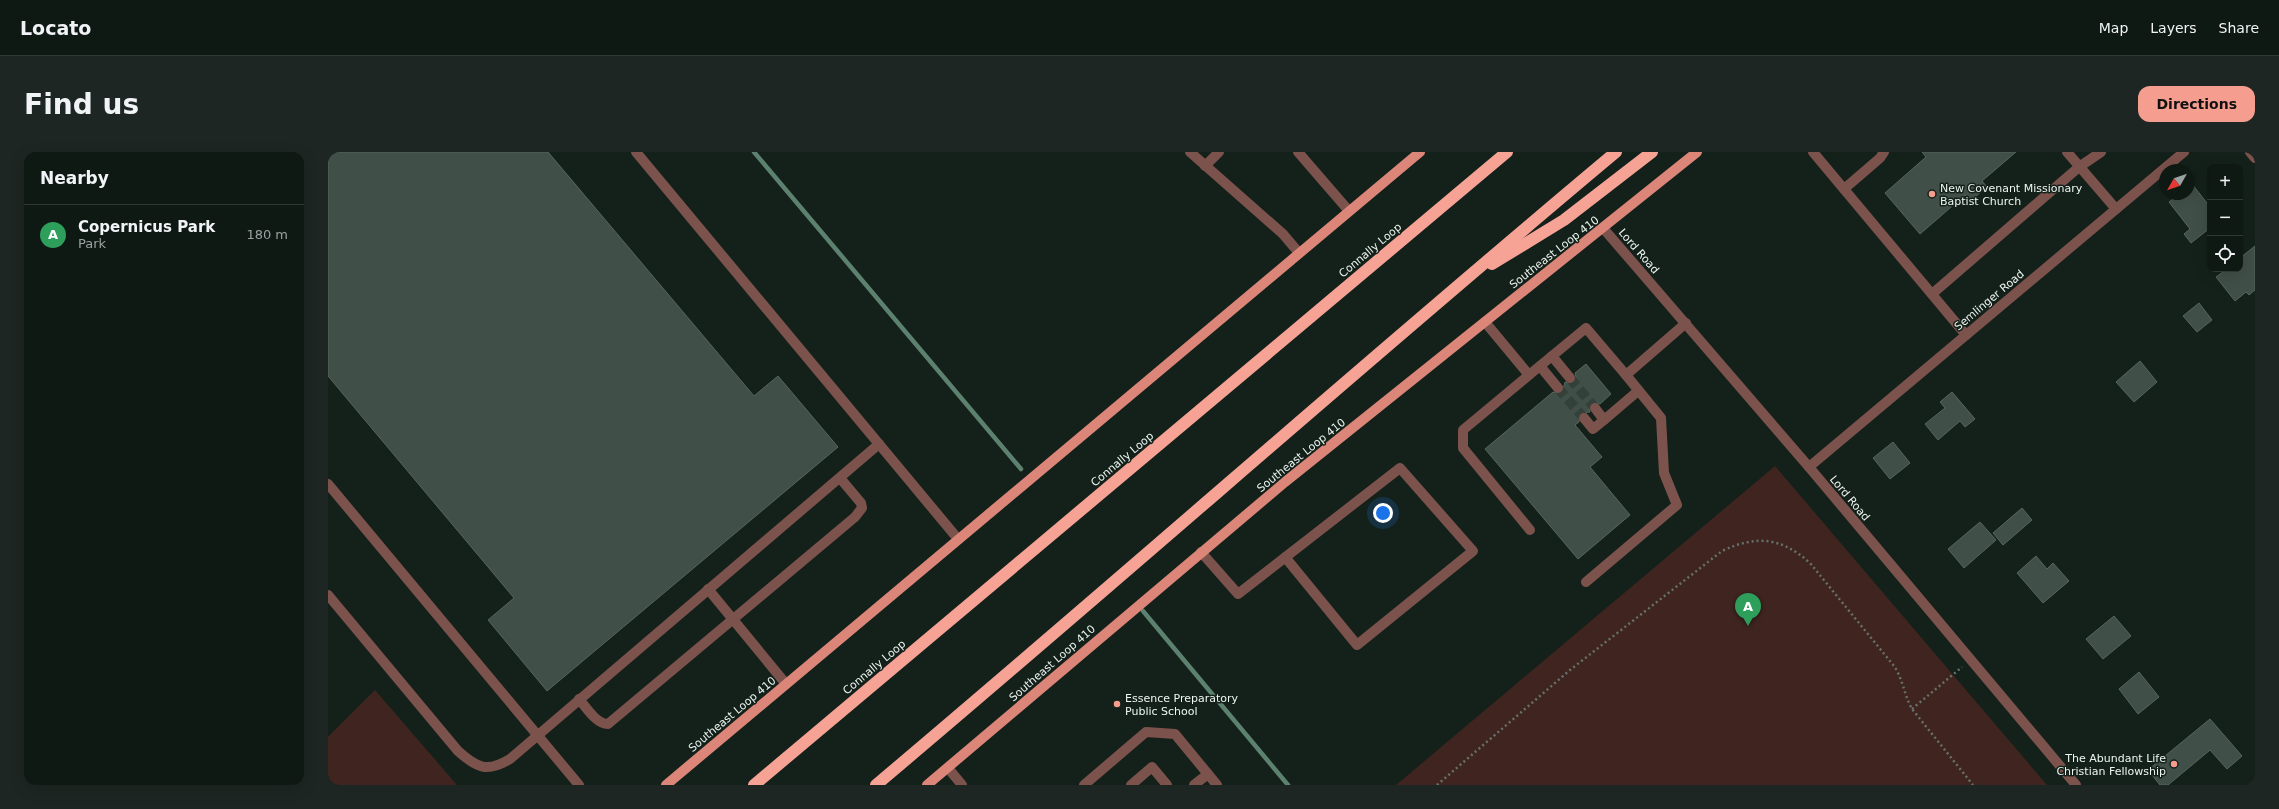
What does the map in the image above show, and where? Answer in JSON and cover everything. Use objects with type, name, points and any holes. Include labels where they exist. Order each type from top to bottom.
[{"type":"highway","name":"Connally Loop","points":[[754,785],[1507,152]]},
{"type":"highway","points":[[876,785],[1096,598],[1458,284],[1616,152]]},
{"type":"highway","points":[[1458,284],[1564,220],[1652,152]]},
{"type":"main road","name":"Southeast Loop 410","points":[[666,785],[1420,152]]},
{"type":"main road","name":"Southeast Loop 410","points":[[927,785],[1201,552],[1697,152]]},
{"type":"street","points":[[636,152],[958,539]]},
{"type":"street","points":[[1190,152],[1283,234],[1300,253]]},
{"type":"street","points":[[1205,166],[1219,152]]},
{"type":"street","points":[[1298,152],[1350,211]]},
{"type":"street","points":[[1813,152],[1966,335]]},
{"type":"street","points":[[1844,189],[1880,158],[1884,152]]},
{"type":"street","points":[[2067,152],[2116,209]]},
{"type":"street","points":[[1932,294],[2079,167],[2101,152]]},
{"type":"street","name":"Semlinger Road","points":[[1809,467],[2184,152]]},
{"type":"street","points":[[2250,152],[2255,158]]},
{"type":"street","name":"Lord Road","points":[[1603,228],[1809,467],[2076,785]]},
{"type":"street","points":[[1485,322],[1529,376]]},
{"type":"street","points":[[1626,375],[1686,323]]},
{"type":"street","points":[[1530,530],[1463,448],[1463,430],[1586,328],[1661,418],[1664,473],[1677,505],[1586,582]]},
{"type":"street","points":[[1552,356],[1570,378]]},
{"type":"street","points":[[1540,366],[1558,388]]},
{"type":"street","points":[[1584,418],[1593,429],[1638,391]]},
{"type":"street","points":[[1595,408],[1604,420]]},
{"type":"street","points":[[328,595],[458,751],[469,761],[487,768],[498,766],[537,736],[879,444]]},
{"type":"street","points":[[1201,552],[1238,594],[1285,557],[1400,468],[1472,551],[1357,645],[1285,557]]},
{"type":"street","points":[[579,699],[598,720],[608,724],[733,619],[859,512],[861,503],[840,478]]},
{"type":"street","points":[[328,484],[579,785]]},
{"type":"street","points":[[708,589],[786,684]]},
{"type":"street","points":[[1084,785],[1146,732],[1175,734],[1217,785]]},
{"type":"street","points":[[1131,785],[1152,767],[1167,785]]},
{"type":"street","points":[[948,768],[962,785]]},
{"type":"street","points":[[1194,785],[1208,774]]},
{"type":"path","points":[[1437,785],[1570,670],[1722,552],[1750,540],[1767,540],[1782,544],[1798,552],[1810,563],[1894,666],[1901,676],[1906,699],[1912,709],[1973,785]]},
{"type":"path","points":[[1912,709],[1970,659]]},
{"type":"shaded area","points":[[1775,466],[2047,785],[1396,785]]},
{"type":"shaded area","points":[[375,690],[457,785],[328,785],[328,737]]},
{"type":"building","points":[[328,152],[548,152],[754,396],[778,376],[838,447],[547,691],[488,620],[514,598],[328,376]]},
{"type":"building","name":"New Covenant Missionary Baptist Church","points":[[1922,152],[2016,152],[1982,181],[1987,187],[1970,201],[1965,195],[1920,234],[1885,193],[1926,157]]},
{"type":"building","points":[[2195,188],[2207,203],[2207,230],[2191,243],[2184,234],[2190,229],[2169,202],[2172,200],[2195,200]]},
{"type":"building","points":[[2255,246],[2255,290],[2249,295],[2246,292],[2235,301],[2216,277],[2223,272],[2243,272],[2243,256]]},
{"type":"building","points":[[2199,303],[2212,320],[2197,332],[2183,316]]},
{"type":"building","points":[[2140,361],[2157,382],[2134,402],[2116,382]]},
{"type":"building","points":[[1586,364],[1611,394],[1600,404],[1595,402],[1591,403],[1589,408],[1590,412],[1580,413],[1579,422],[1575,425],[1602,457],[1590,467],[1630,515],[1578,559],[1485,449],[1553,392],[1559,394],[1562,393],[1565,382],[1571,384],[1574,383],[1576,377],[1575,373]]},
{"type":"building","points":[[1952,392],[1975,419],[1965,427],[1960,421],[1938,440],[1925,424],[1945,408],[1940,402]]},
{"type":"building","points":[[1893,442],[1910,463],[1890,479],[1873,458]]},
{"type":"building","points":[[2022,508],[2032,520],[2003,545],[1993,533]]},
{"type":"building","points":[[1980,522],[1996,540],[1964,568],[1948,549]]},
{"type":"building","points":[[2036,556],[2047,569],[2053,563],[2069,581],[2043,603],[2017,573]]},
{"type":"building","points":[[2114,616],[2131,636],[2103,659],[2086,639]]},
{"type":"building","points":[[2139,672],[2159,697],[2138,714],[2119,689]]},
{"type":"building","points":[[2210,719],[2242,756],[2227,769],[2210,750],[2168,785],[2160,785],[2148,770]]},
{"type":"waterway","points":[[754,152],[1021,469]]},
{"type":"waterway","points":[[1143,611],[1288,785]]},
{"type":"tunnel","points":[[1570,378],[1595,408]]},
{"type":"tunnel","points":[[1558,388],[1584,418]]},
{"type":"place","name":"New Covenant Missionary Baptist Church","points":[[1932,194]]},
{"type":"place","name":"Copernicus Park","points":[[1748,626]]},
{"type":"place","name":"Essence Preparatory Public School","points":[[1117,704]]},
{"type":"place","name":"The Abundant Life Christian Fellowship","points":[[2174,764]]}]
